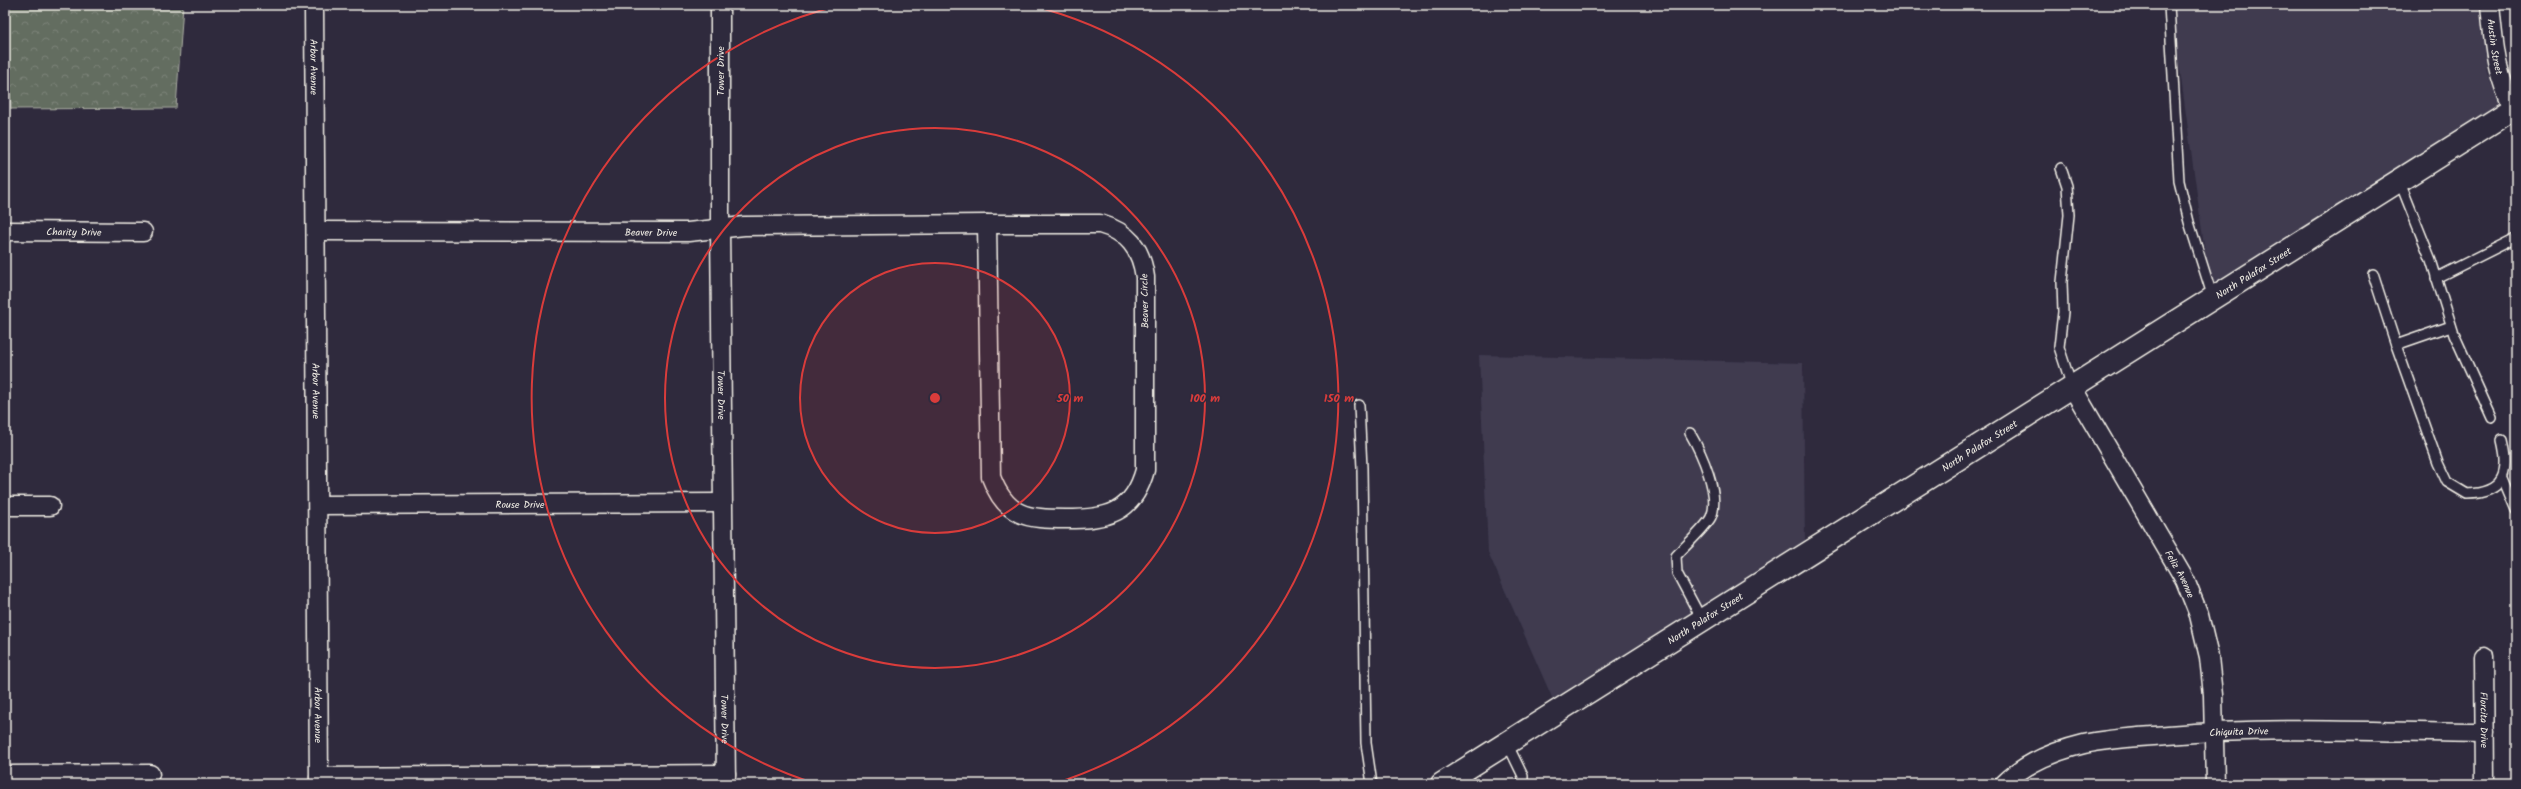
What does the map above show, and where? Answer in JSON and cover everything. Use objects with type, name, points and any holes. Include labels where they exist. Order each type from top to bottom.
[{"type":"main road","name":"North Palafox Street","points":[[1442,784],[2515,108]]},
{"type":"street","name":"Arbor Avenue","points":[[314,5],[319,781]]},
{"type":"street","name":"Tower Drive","points":[[720,5],[722,503],[726,779]]},
{"type":"street","name":"Austin Street","points":[[2490,5],[2497,69],[2503,88],[2515,108]]},
{"type":"street","name":"Beaver Drive","points":[[316,231],[688,232],[744,226],[987,224]]},
{"type":"street","name":"Beaver Circle","points":[[987,224],[1100,224],[1114,228],[1126,235],[1136,246],[1143,260],[1145,277],[1145,470],[1141,485],[1132,499],[1120,510],[1104,517],[1033,519],[1018,513],[1006,505],[996,492],[991,477],[987,224]]},
{"type":"street","name":"Charity Drive","points":[[5,231],[143,232]]},
{"type":"street","name":"Feliz Avenue","points":[[2072,387],[2185,580],[2199,615],[2209,657],[2213,695],[2215,784]]},
{"type":"street","name":"Rouse Drive","points":[[318,506],[722,503]]},
{"type":"street","points":[[5,506],[50,506]]},
{"type":"street","name":"Florcita Drive","points":[[2484,656],[2485,784]]},
{"type":"street","name":"Chiquita Drive","points":[[2004,784],[2028,765],[2056,752],[2085,744],[2214,731],[2485,733]]},
{"type":"street","points":[[5,775],[150,774]]},
{"type":"street","points":[[319,781],[726,779]]},
{"type":"lane","points":[[2169,5],[2180,181],[2189,222],[2213,298]]},
{"type":"lane","points":[[2061,168],[2067,186],[2069,215],[2062,282],[2063,312],[2059,347],[2072,387]]},
{"type":"lane","points":[[2399,180],[2436,278],[2451,326],[2492,418]]},
{"type":"lane","points":[[2436,278],[2516,238]]},
{"type":"lane","points":[[2373,274],[2396,345],[2438,462],[2447,482],[2467,494],[2478,494],[2489,490],[2503,479]]},
{"type":"lane","points":[[2396,345],[2451,326]]},
{"type":"lane","points":[[1359,405],[1366,743],[1372,784]]},
{"type":"lane","points":[[1690,433],[1705,462],[1713,493],[1711,517],[1676,556],[1677,573],[1702,620]]},
{"type":"lane","points":[[2502,440],[2506,467],[2503,479],[2516,510]]},
{"type":"lane","points":[[1507,743],[1523,776],[1523,784]]},
{"type":"shaded area","points":[[6,5],[11,109],[5,108]]},
{"type":"shaded area","points":[[2171,5],[2479,5],[2487,72],[2499,103],[2210,289]]},
{"type":"shaded area","points":[[1479,355],[1803,363],[1805,544],[1554,702],[1488,552]]},
{"type":"green space","points":[[6,5],[183,5],[176,108],[11,109]]}]
